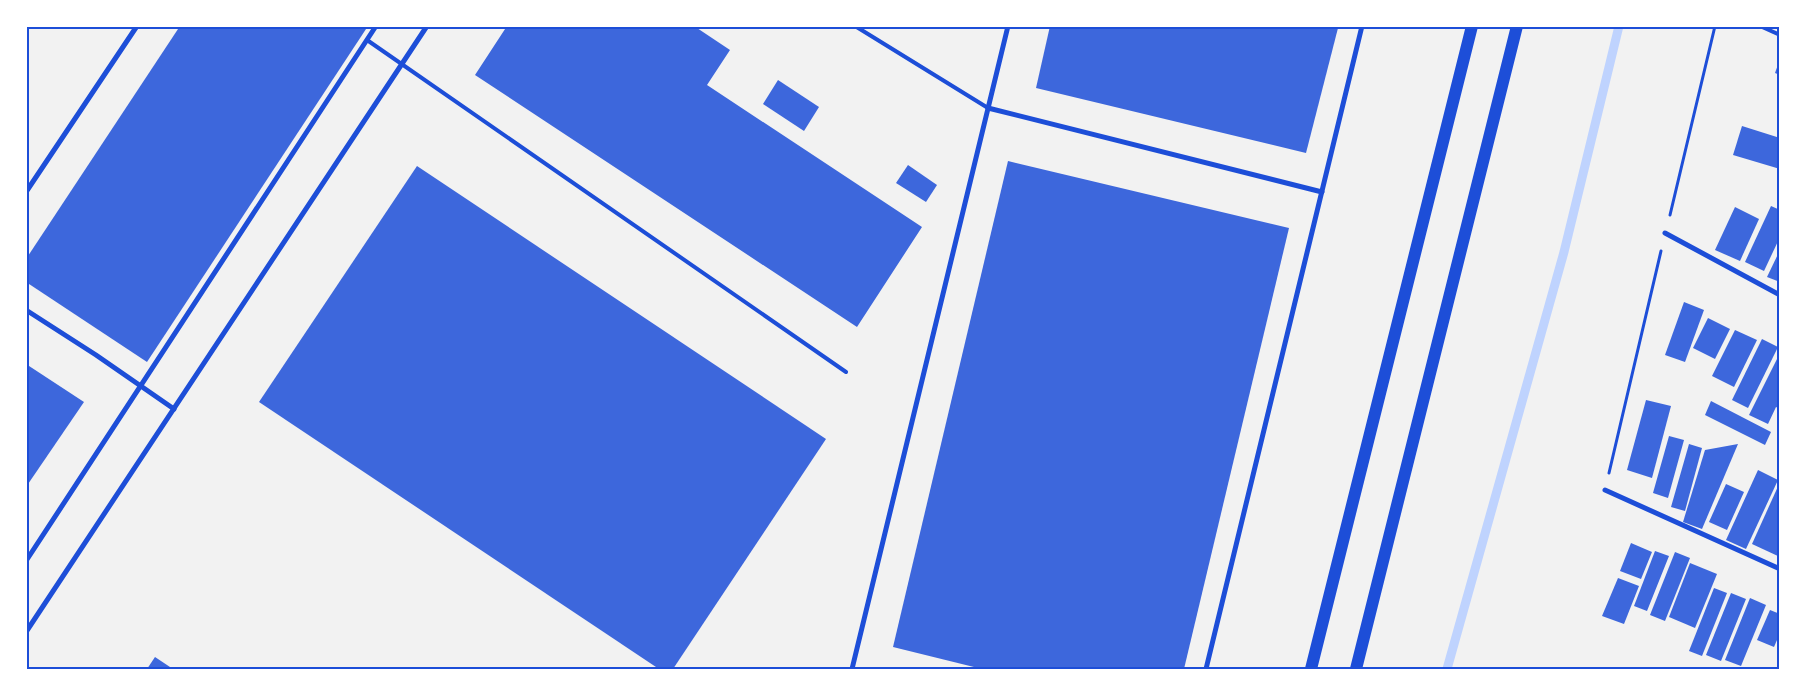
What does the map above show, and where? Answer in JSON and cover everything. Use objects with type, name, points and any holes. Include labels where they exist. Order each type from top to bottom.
[{"type":"main road","points":[[1310,669],[1472,26]]},
{"type":"main road","points":[[1356,669],[1517,26]]},
{"type":"street","points":[[26,192],[137,26]]},
{"type":"street","points":[[26,561],[376,26]]},
{"type":"street","points":[[26,632],[427,26]]},
{"type":"street","points":[[852,669],[1008,26]]},
{"type":"street","points":[[1206,669],[1362,26]]},
{"type":"street","points":[[988,108],[1322,192]]},
{"type":"street","points":[[1665,233],[1780,295]]},
{"type":"street","points":[[26,310],[96,355],[174,409]]},
{"type":"street","points":[[1605,490],[1780,569]]},
{"type":"lane","points":[[855,26],[988,108]]},
{"type":"lane","points":[[1760,26],[1780,35]]},
{"type":"lane","points":[[367,40],[846,372]]},
{"type":"path","points":[[1605,490],[1715,26]]},
{"type":"building","points":[[180,26],[368,26],[147,362],[26,282],[26,259]]},
{"type":"building","points":[[507,26],[694,26],[730,50],[707,85],[922,227],[857,327],[475,75]]},
{"type":"building","points":[[1050,26],[1331,26],[1338,28],[1306,153],[1036,88]]},
{"type":"building","points":[[1780,59],[1780,75],[1775,73]]},
{"type":"building","points":[[778,80],[819,107],[804,131],[763,104]]},
{"type":"building","points":[[1742,126],[1780,138],[1780,169],[1733,155]]},
{"type":"building","points":[[1008,161],[1289,228],[1184,669],[982,669],[893,647]]},
{"type":"building","points":[[908,165],[937,185],[926,202],[896,183]]},
{"type":"building","points":[[417,166],[826,439],[673,669],[659,669],[259,402]]},
{"type":"building","points":[[1771,206],[1780,210],[1780,237],[1764,271],[1745,262]]},
{"type":"building","points":[[1735,207],[1759,219],[1740,261],[1715,250]]},
{"type":"building","points":[[1780,250],[1780,282],[1767,277]]},
{"type":"building","points":[[1684,302],[1704,310],[1685,362],[1665,355]]},
{"type":"building","points":[[1708,318],[1730,329],[1715,359],[1693,348]]},
{"type":"building","points":[[1735,330],[1757,340],[1734,387],[1712,376]]},
{"type":"building","points":[[1762,339],[1778,347],[1748,408],[1732,400]]},
{"type":"building","points":[[1780,353],[1780,409],[1776,407],[1768,424],[1749,415]]},
{"type":"building","points":[[26,364],[84,402],[26,487]]},
{"type":"building","points":[[1646,400],[1671,406],[1652,478],[1627,470]]},
{"type":"building","points":[[1711,401],[1771,432],[1765,445],[1705,415]]},
{"type":"building","points":[[1669,436],[1684,440],[1668,498],[1653,493]]},
{"type":"building","points":[[1689,444],[1702,448],[1685,511],[1671,507]]},
{"type":"building","points":[[1738,444],[1702,529],[1683,522],[1705,450]]},
{"type":"building","points":[[1758,470],[1778,480],[1746,549],[1726,540]]},
{"type":"building","points":[[1780,482],[1780,557],[1752,544]]},
{"type":"building","points":[[1726,484],[1744,492],[1727,530],[1709,522]]},
{"type":"building","points":[[1631,543],[1652,552],[1641,579],[1620,571]]},
{"type":"building","points":[[1655,551],[1669,556],[1647,611],[1634,606]]},
{"type":"building","points":[[1675,552],[1690,558],[1665,621],[1650,615]]},
{"type":"building","points":[[1690,563],[1717,574],[1695,628],[1669,617]]},
{"type":"building","points":[[1618,578],[1639,586],[1624,624],[1602,616]]},
{"type":"building","points":[[1714,588],[1727,593],[1702,656],[1689,651]]},
{"type":"building","points":[[1731,593],[1746,599],[1721,661],[1706,655]]},
{"type":"building","points":[[1750,598],[1766,605],[1741,666],[1725,660]]},
{"type":"building","points":[[1770,610],[1780,614],[1780,633],[1774,647],[1757,640]]},
{"type":"building","points":[[155,657],[173,669],[147,669]]},
{"type":"waterway","points":[[1447,669],[1564,252],[1619,26]]}]
